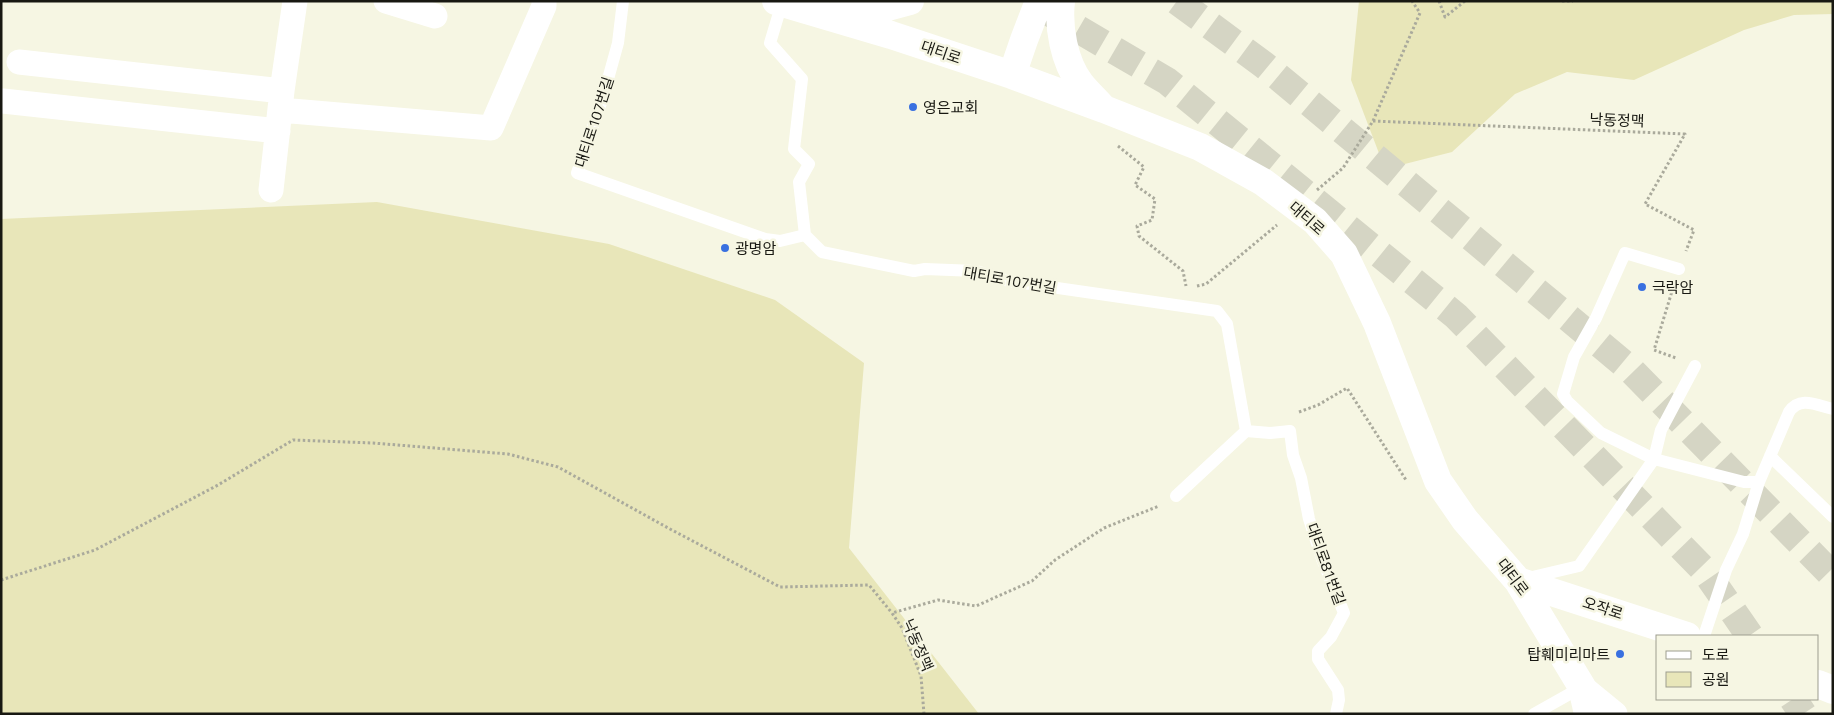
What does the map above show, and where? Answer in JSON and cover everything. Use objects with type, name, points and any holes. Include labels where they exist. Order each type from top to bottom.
[{"type":"main road","points":[[826,16],[884,8],[910,1]]},
{"type":"main road","points":[[1012,75],[1039,1]]},
{"type":"main road","points":[[1061,1],[1060,10],[1064,45],[1071,67],[1080,84],[1112,112]]},
{"type":"main road","name":"대티로","points":[[779,2],[891,35],[1012,75],[1200,147],[1263,182],[1315,220],[1344,254],[1377,323],[1438,481],[1465,520],[1518,581],[1582,686],[1588,714]]},
{"type":"main road","name":"오작로","points":[[1518,581],[1684,635]]},
{"type":"main road","points":[[1819,684],[1833,690]]},
{"type":"street","points":[[271,190],[295,1]]},
{"type":"street","points":[[386,1],[435,16]]},
{"type":"street","points":[[3,101],[280,110],[491,128],[544,6],[544,1]]},
{"type":"street","points":[[19,62],[280,110]]},
{"type":"street","points":[[1582,686],[1616,714]]},
{"type":"lane","name":"대티로107번길","points":[[623,1],[618,43],[603,96],[577,173],[765,239],[780,241],[805,234],[822,252],[914,271],[925,269],[976,271],[1009,282],[1217,311],[1227,324],[1246,431]]},
{"type":"lane","points":[[779,2],[770,43],[802,79],[794,149],[809,164],[799,182],[805,234]]},
{"type":"lane","points":[[1679,269],[1625,253],[1596,318],[1574,357],[1563,394],[1567,401],[1601,433],[1654,459],[1744,482],[1759,482]]},
{"type":"lane","points":[[1518,581],[1579,566],[1654,459],[1661,430],[1695,366]]},
{"type":"lane","points":[[1704,635],[1726,570],[1743,534],[1759,482],[1789,412],[1793,405],[1800,402],[1833,409]]},
{"type":"lane","points":[[1176,496],[1246,431],[1270,433],[1290,431]]},
{"type":"lane","name":"대티로81번길","points":[[1290,431],[1293,455],[1301,478],[1309,518],[1322,559],[1344,613],[1331,637],[1318,651],[1318,658],[1338,690],[1339,700],[1336,714]]},
{"type":"lane","points":[[1770,456],[1833,517]]},
{"type":"lane","points":[[1534,714],[1582,686]]},
{"type":"path","points":[[1343,168],[1373,121],[1420,13],[1412,1]]},
{"type":"path","points":[[1439,1],[1445,17],[1465,1]]},
{"type":"path","points":[[1562,1],[1573,1]]},
{"type":"path","points":[[1112,112],[1117,145],[1144,167],[1134,185],[1154,198],[1152,220],[1137,226],[1139,236],[1183,271],[1187,289],[1206,284]]},
{"type":"path","name":"낙동정맥","points":[[1373,121],[1685,134],[1645,204],[1694,230],[1679,269],[1654,350],[1695,366]]},
{"type":"path","points":[[1290,431],[1286,417],[1318,405],[1346,388],[1412,491],[1438,481]]},
{"type":"path","points":[[1,580],[95,550],[218,485],[293,440],[372,443],[508,454],[558,467],[780,587],[869,585],[892,613]]},
{"type":"path","name":"낙동정맥","points":[[924,714],[921,676],[902,628],[892,613],[938,600],[976,606],[1032,581],[1055,560],[1104,528],[1153,510]]},
{"type":"green space","points":[[1359,1],[1833,1],[1833,14],[1794,15],[1744,30],[1634,80],[1567,72],[1515,94],[1452,152],[1385,169],[1351,80]]},
{"type":"green space","points":[[377,202],[609,244],[775,300],[864,363],[849,548],[979,714],[1,714],[1,219]]},
{"type":"tunnel","points":[[1177,1],[1264,65],[1630,369],[1833,576]]},
{"type":"tunnel","points":[[1042,8],[1167,81],[1456,316],[1705,571],[1749,635]]},
{"type":"tunnel","points":[[1794,700],[1803,714]]},
{"type":"place","name":"영은교회","points":[[913,107]]},
{"type":"place","name":"광명암","points":[[725,248]]},
{"type":"place","name":"극락암","points":[[1642,287]]},
{"type":"place","name":"탑훼미리마트","points":[[1620,654]]}]
